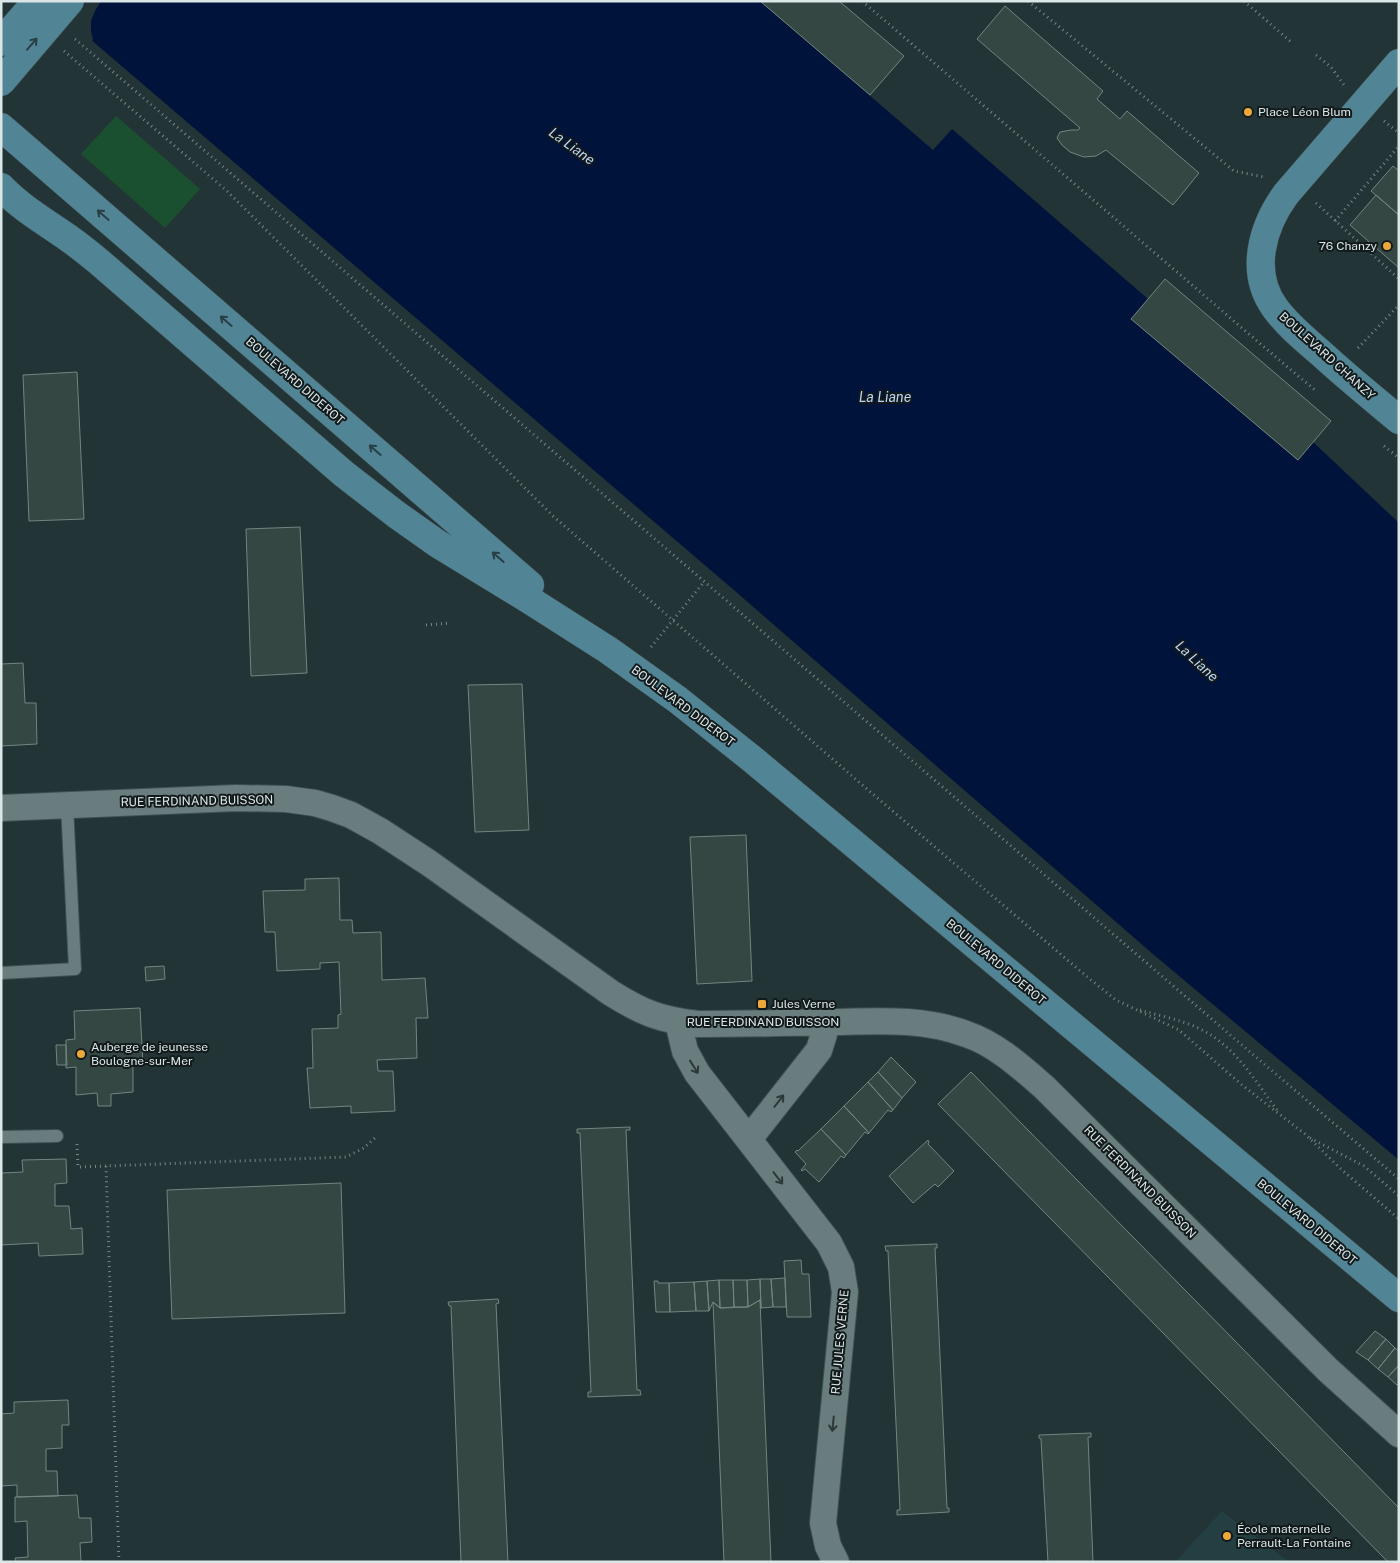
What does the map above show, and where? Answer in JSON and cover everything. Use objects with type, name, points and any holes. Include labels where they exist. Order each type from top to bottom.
[{"type":"street","points":[[1,42],[36,1]]},
{"type":"street","points":[[1,82],[70,1]]},
{"type":"street","name":"BOULEVARD CHANZY","points":[[1399,64],[1277,206],[1264,234],[1261,247],[1262,272],[1268,297],[1274,307],[1296,331],[1399,420]]},
{"type":"street","name":"BOULEVARD DIDEROT","points":[[1,127],[450,515],[587,636]]},
{"type":"street","name":"BOULEVARD DIDEROT","points":[[1,187],[43,222],[67,237],[98,261],[337,468],[397,515],[438,544],[587,636],[678,700],[752,759],[1399,1298]]},
{"type":"street","name":"BOULEVARD DIDEROT","points":[[1,205],[43,222]]},
{"type":"street","name":"RUE FERDINAND BUISSON","points":[[1,808],[236,798],[286,799],[315,803],[352,815],[380,830],[627,1003],[653,1016],[678,1022],[707,1024],[898,1021],[935,1025],[968,1034],[991,1046],[1013,1061],[1063,1105],[1328,1370],[1399,1434]]},
{"type":"street","name":"RUE JULES VERNE","points":[[678,1022],[685,1051],[697,1072],[829,1243],[841,1267],[845,1292],[823,1523],[828,1546],[836,1562]]},
{"type":"street","points":[[749,1139],[819,1050],[824,1034],[825,1022]]},
{"type":"lane","points":[[1,973],[75,969],[67,805]]},
{"type":"lane","points":[[1,1137],[56,1136]]},
{"type":"path","points":[[862,1],[1318,392]]},
{"type":"path","points":[[1028,1],[1234,170],[1295,183],[1335,222],[1399,279]]},
{"type":"path","points":[[1244,1],[1291,42]]},
{"type":"path","points":[[73,38],[1399,1179]]},
{"type":"path","points":[[63,50],[227,191],[528,492],[601,559],[1105,992],[1116,1000],[1179,1030],[1242,1084],[1305,1134],[1342,1170],[1399,1219]]},
{"type":"path","points":[[1335,222],[1399,146]]},
{"type":"path","points":[[1380,442],[1399,458]]},
{"type":"path","points":[[634,669],[704,582]]},
{"type":"path","points":[[426,625],[451,623]]},
{"type":"path","points":[[1130,1007],[1188,1024],[1210,1034],[1245,1065],[1280,1114]]},
{"type":"path","points":[[1305,1134],[1364,1166],[1399,1196]]},
{"type":"path","points":[[118,1562],[106,1166],[346,1157],[364,1148],[376,1137]]},
{"type":"shaded area","name":"École maternelle Perrault-La Fontaine","points":[[1222,1511],[1289,1562],[1175,1562]]},
{"type":"green space","points":[[116,116],[200,189],[165,228],[81,154]]},
{"type":"water","name":"La Liane","points":[[49,1],[760,1],[933,150],[952,129],[1148,299],[1132,319],[1297,460],[1313,442],[1399,523],[1399,1160],[1154,955],[735,591],[76,27]]},
{"type":"pier","points":[[46,1],[101,1],[91,21],[93,40],[91,43]]},
{"type":"building","points":[[760,1],[839,1],[904,56],[870,95]]},
{"type":"building","points":[[1005,6],[1103,91],[1097,99],[1120,119],[1127,111],[1199,173],[1173,205],[1106,150],[1096,156],[1084,157],[1070,152],[1062,145],[1057,138],[1060,132],[1078,130],[1080,128],[977,39]]},
{"type":"building","points":[[1393,166],[1399,171],[1399,215],[1371,191]]},
{"type":"building","name":"76 Chanzy","points":[[1376,195],[1399,215],[1399,268],[1350,225]]},
{"type":"building","points":[[1165,279],[1331,421],[1298,460],[1131,319]]},
{"type":"building","points":[[77,372],[84,519],[29,521],[23,375]]},
{"type":"building","points":[[300,527],[307,673],[251,676],[246,529]]},
{"type":"building","points":[[23,663],[25,703],[36,703],[37,744],[1,746],[1,664]]},
{"type":"building","points":[[522,684],[529,830],[475,832],[468,685]]},
{"type":"building","points":[[746,835],[752,981],[697,984],[690,837]]},
{"type":"building","points":[[339,878],[340,920],[352,920],[353,933],[381,932],[382,980],[425,978],[428,1018],[416,1018],[417,1058],[377,1060],[378,1071],[393,1071],[395,1111],[351,1113],[351,1106],[310,1108],[307,1068],[313,1068],[312,1029],[338,1028],[338,1015],[341,1014],[339,962],[320,963],[320,969],[277,971],[275,932],[265,932],[263,891],[305,890],[305,879]]},
{"type":"building","points":[[164,966],[165,979],[146,981],[145,967]]},
{"type":"building","points":[[140,1008],[143,1065],[133,1066],[133,1092],[111,1094],[111,1106],[98,1106],[97,1093],[76,1095],[76,1067],[66,1068],[66,1040],[75,1039],[74,1011]]},
{"type":"building","points":[[56,1045],[66,1045],[67,1065],[57,1065]]},
{"type":"building","points":[[891,1057],[916,1082],[902,1098],[878,1072]]},
{"type":"building","points":[[878,1072],[902,1098],[893,1110],[868,1082]]},
{"type":"building","points":[[971,1072],[1399,1508],[1399,1562],[1388,1562],[938,1104]]},
{"type":"building","points":[[868,1082],[893,1110],[891,1112],[888,1110],[869,1133],[844,1106]]},
{"type":"building","points":[[844,1106],[869,1133],[865,1132],[846,1155],[821,1129]]},
{"type":"building","points":[[630,1127],[630,1130],[626,1130],[637,1390],[640,1390],[641,1395],[588,1397],[588,1392],[591,1392],[580,1133],[577,1133],[577,1129]]},
{"type":"building","points":[[821,1129],[846,1155],[844,1158],[841,1156],[819,1182],[805,1169],[801,1170],[806,1164],[795,1152]]},
{"type":"building","points":[[928,1140],[928,1144],[954,1171],[938,1187],[935,1184],[913,1203],[889,1176]]},
{"type":"building","points":[[66,1159],[67,1183],[55,1184],[55,1206],[69,1206],[71,1229],[82,1228],[83,1254],[39,1256],[38,1243],[1,1245],[1,1173],[23,1172],[22,1160]]},
{"type":"building","points":[[341,1183],[345,1313],[172,1319],[167,1190]]},
{"type":"building","points":[[937,1244],[937,1248],[935,1248],[947,1508],[949,1508],[949,1512],[897,1515],[897,1510],[900,1510],[888,1251],[886,1251],[885,1246]]},
{"type":"building","points":[[801,1260],[802,1274],[809,1274],[811,1317],[787,1317],[784,1261]]},
{"type":"building","points":[[785,1278],[786,1307],[773,1307],[771,1279]]},
{"type":"building","points":[[760,1279],[771,1279],[773,1307],[761,1308]]},
{"type":"building","points":[[760,1279],[761,1308],[760,1300],[748,1307],[747,1280]]},
{"type":"building","points":[[719,1280],[733,1280],[734,1307],[720,1308]]},
{"type":"building","points":[[719,1280],[720,1308],[713,1302],[709,1311],[707,1281]]},
{"type":"building","points":[[733,1280],[747,1280],[748,1307],[734,1307]]},
{"type":"building","points":[[654,1281],[669,1283],[670,1312],[656,1312]]},
{"type":"building","points":[[707,1281],[709,1311],[696,1311],[694,1282]]},
{"type":"building","points":[[694,1282],[696,1311],[670,1312],[669,1283]]},
{"type":"building","points":[[498,1299],[499,1303],[496,1304],[508,1562],[461,1562],[451,1306],[449,1306],[448,1302]]},
{"type":"building","points":[[760,1300],[771,1562],[724,1562],[713,1302],[720,1308],[748,1307]]},
{"type":"building","points":[[1375,1331],[1386,1339],[1368,1360],[1356,1352]]},
{"type":"building","points":[[1386,1339],[1395,1348],[1378,1369],[1368,1360]]},
{"type":"building","points":[[1395,1348],[1399,1351],[1399,1365],[1388,1377],[1378,1369]]},
{"type":"building","points":[[1399,1365],[1399,1383],[1397,1385],[1388,1377]]},
{"type":"building","points":[[68,1400],[69,1425],[62,1425],[62,1448],[46,1449],[46,1471],[57,1471],[58,1496],[17,1497],[17,1485],[1,1486],[1,1414],[14,1413],[14,1402]]},
{"type":"building","points":[[1091,1433],[1091,1437],[1088,1437],[1093,1562],[1048,1562],[1041,1439],[1039,1435]]},
{"type":"building","points":[[77,1495],[79,1518],[91,1518],[92,1542],[80,1543],[81,1562],[16,1562],[15,1558],[28,1557],[27,1521],[15,1522],[15,1497]]},
{"type":"place","name":"Place Léon Blum","points":[[1248,112]]},
{"type":"place","name":"76 Chanzy","points":[[1387,246]]},
{"type":"place","name":"Jules Verne","points":[[762,1004]]},
{"type":"place","name":"Auberge de jeunesse Boulogne-sur-Mer","points":[[81,1054]]},
{"type":"place","name":"École maternelle Perrault-La Fontaine","points":[[1227,1536]]}]
